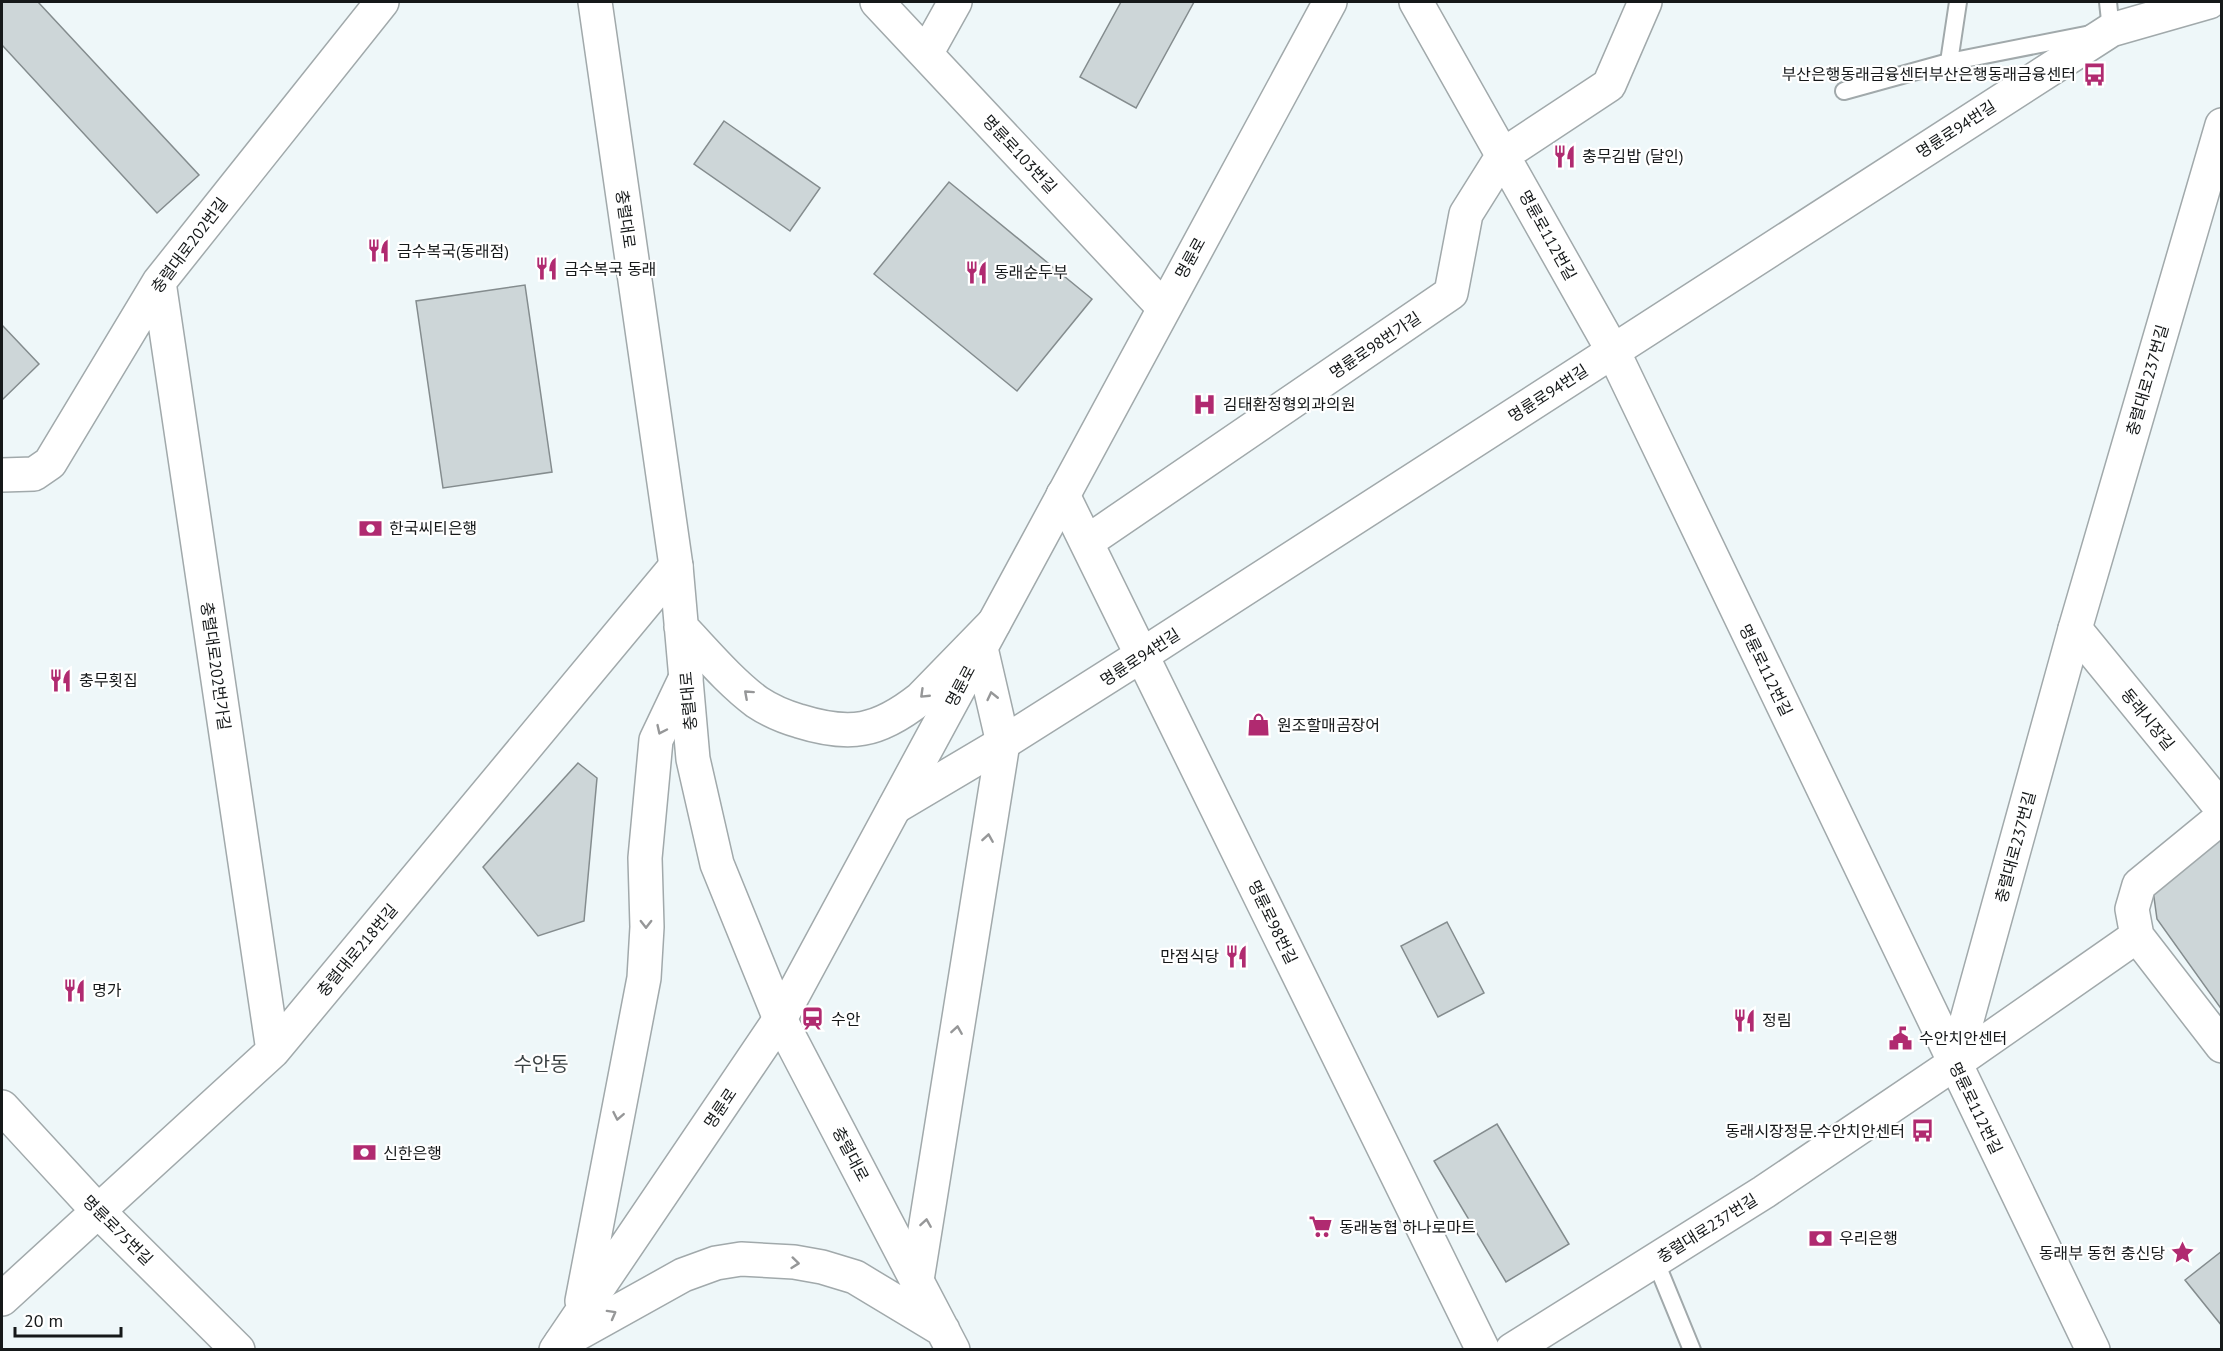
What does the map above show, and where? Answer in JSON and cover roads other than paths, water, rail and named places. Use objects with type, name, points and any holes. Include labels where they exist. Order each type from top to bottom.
[{"type":"street","name":"충렬대로202번길","points":[[2,475],[34,474],[50,463],[159,282],[382,2]]},
{"type":"street","name":"충렬대로","points":[[595,2],[676,566],[693,759],[717,864],[780,1019],[948,1340]]},
{"type":"street","name":"명륜로103번길","points":[[877,2],[1163,307]]},
{"type":"street","points":[[926,54],[955,2]]},
{"type":"street","name":"명륜로","points":[[559,1346],[780,1019],[1064,495],[1163,307],[1330,2]]},
{"type":"street","name":"명륜로112번길","points":[[1416,2],[1614,351],[2093,1350]]},
{"type":"street","points":[[1503,155],[1609,85],[1645,2]]},
{"type":"street","name":"명륜로94번길","points":[[895,807],[1142,656],[1614,351],[2109,16],[2209,2]]},
{"type":"street","name":"충렬대로237번길","points":[[1512,1350],[1764,1192],[1955,1064],[2075,629],[2222,125]]},
{"type":"street","name":"명륜로98번가길","points":[[1087,542],[1451,293],[1466,214],[1503,155]]},
{"type":"street","name":"충렬대로202번가길","points":[[159,282],[273,1051]]},
{"type":"street","name":"명륜로98번길","points":[[1064,495],[1483,1350]]},
{"type":"street","name":"충렬대로218번길","points":[[2,1299],[273,1051],[676,566]]},
{"type":"street","points":[[681,627],[758,703],[789,718],[817,727],[841,731],[864,729],[889,720],[906,710],[987,635]]},
{"type":"street","name":"동래시장길","points":[[2075,629],[2222,808]]},
{"type":"street","points":[[917,1281],[1003,743],[987,635]]},
{"type":"street","points":[[580,1315],[644,978],[647,927],[645,858],[656,740],[686,677]]},
{"type":"street","points":[[2222,817],[2139,885],[2132,909],[2137,936],[2222,1046]]},
{"type":"street","points":[[1955,1064],[2137,936]]},
{"type":"street","name":"명륜로75번길","points":[[2,1107],[98,1211],[238,1350]]},
{"type":"street","points":[[559,1346],[682,1275],[716,1263],[741,1259],[803,1263],[855,1277],[881,1291],[948,1340]]},
{"type":"lane","points":[[1949,62],[1958,2]]},
{"type":"lane","points":[[1844,91],[2109,16]]},
{"type":"lane","points":[[1655,1260],[1692,1350]]},
{"type":"place","name":"부산은행동래금융센터부산은행동래금융센터","points":[[2094,74]]},
{"type":"place","name":"충무김밥 (달인)","points":[[1564,156]]},
{"type":"place","name":"금수복국(동래점)","points":[[379,251]]},
{"type":"place","name":"금수복국 동래","points":[[546,269]]},
{"type":"place","name":"동래순두부","points":[[976,272]]},
{"type":"place","name":"김태환정형외과의원","points":[[1205,404]]},
{"type":"place","name":"한국씨티은행","points":[[371,528]]},
{"type":"place","name":"충무횟집","points":[[61,680]]},
{"type":"place","name":"원조할매곰장어","points":[[1259,725]]},
{"type":"place","name":"만점식당","points":[[1237,956]]},
{"type":"place","name":"명가","points":[[74,990]]},
{"type":"place","name":"수안","points":[[813,1019]]},
{"type":"place","name":"정림","points":[[1744,1020]]},
{"type":"place","name":"수안치안센터","points":[[1901,1038]]},
{"type":"place","name":"동래시장정문.수안치안센터","points":[[1923,1131]]},
{"type":"place","name":"신한은행","points":[[365,1153]]},
{"type":"place","name":"동래농협 하나로마트","points":[[1321,1227]]},
{"type":"place","name":"우리은행","points":[[1821,1238]]},
{"type":"place","name":"동래부 동헌 충신당","points":[[2183,1253]]},
{"type":"district","name":"수안동","points":[[541,1064]]}]
